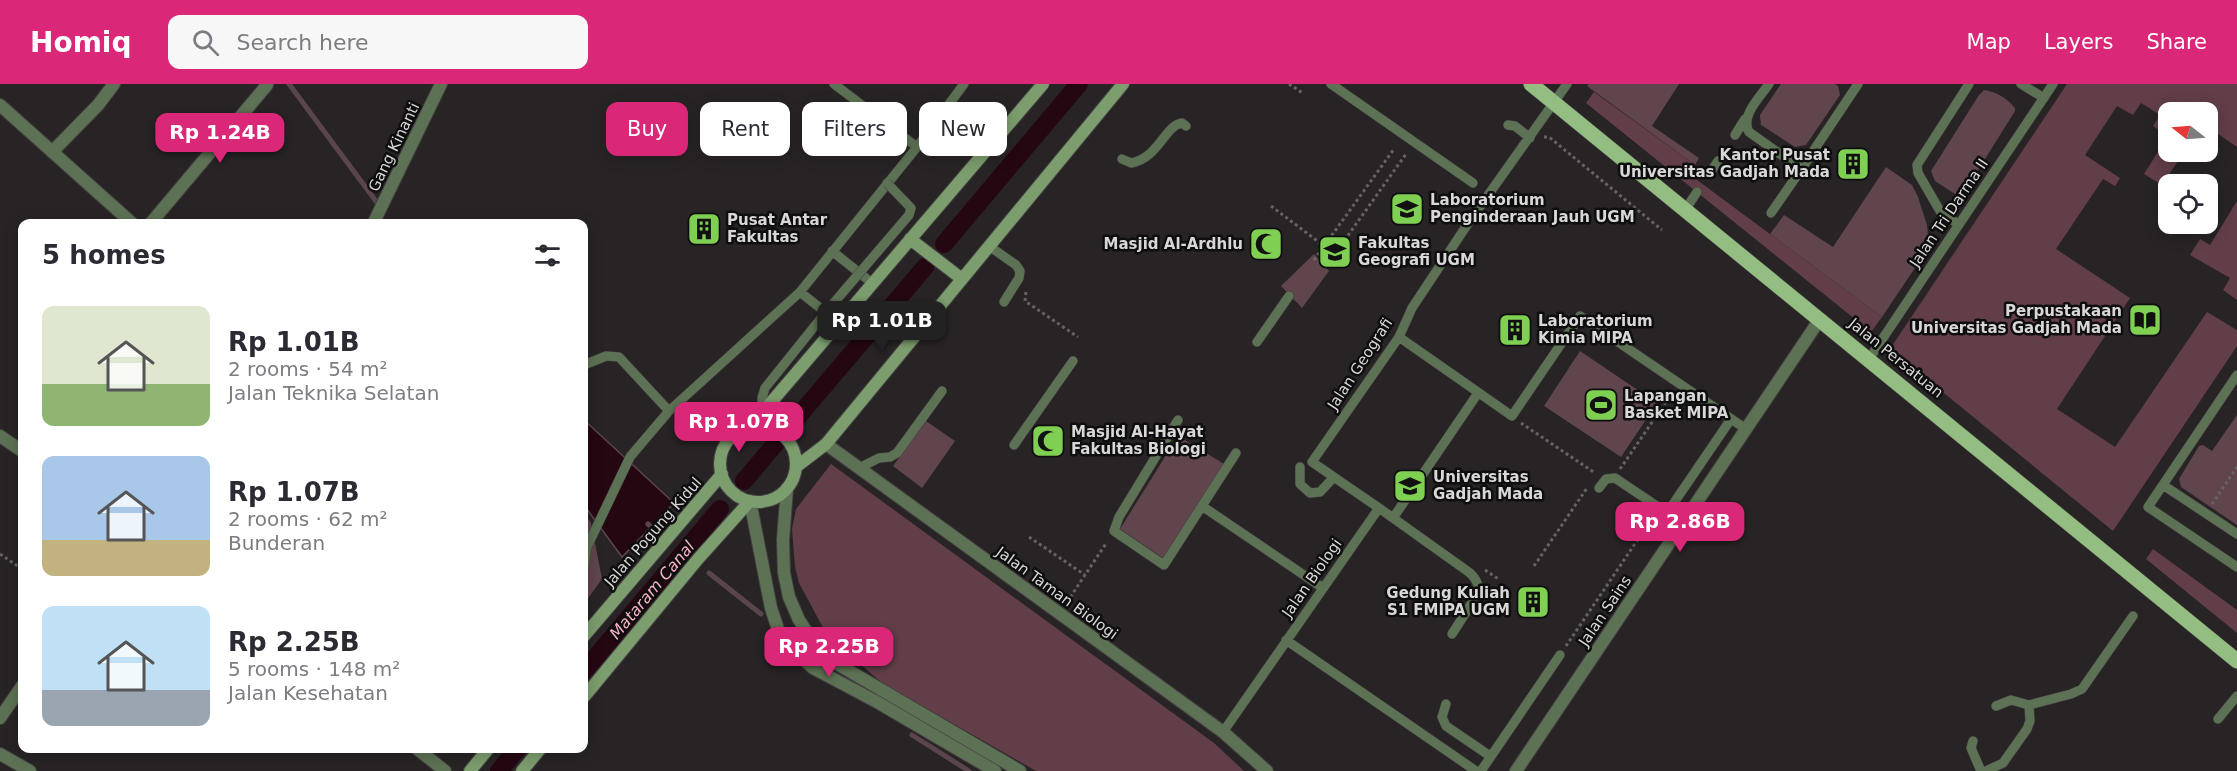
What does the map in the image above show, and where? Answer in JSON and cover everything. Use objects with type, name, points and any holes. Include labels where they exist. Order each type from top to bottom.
[{"type":"main road","points":[[750,427],[1043,84]]},
{"type":"main road","points":[[796,466],[825,444],[1123,84]]},
{"type":"main road","name":"Jalan Persatuan","points":[[1531,84],[2237,661]]},
{"type":"main road","points":[[910,239],[962,279]]},
{"type":"main road","points":[[750,427],[773,428],[791,444],[795,455],[796,466],[793,478],[787,488],[771,500],[760,502],[745,500],[724,479],[720,462],[726,445],[738,432],[750,427]]},
{"type":"main road","name":"Jalan Pogung Kidul","points":[[588,632],[724,479]]},
{"type":"main road","points":[[588,692],[745,500]]},
{"type":"main road","points":[[470,771],[485,753]]},
{"type":"main road","points":[[522,771],[537,753]]},
{"type":"street","points":[[52,152],[98,105],[114,84]]},
{"type":"street","name":"Gang Kinanti","points":[[376,219],[441,84]]},
{"type":"street","points":[[154,219],[267,85]]},
{"type":"street","points":[[0,105],[128,219]]},
{"type":"street","name":"Jalan Sains","points":[[1516,771],[1820,319]]},
{"type":"street","points":[[0,436],[18,448]]},
{"type":"street","name":"Jalan Taman Biologi","points":[[825,444],[1223,732],[1267,771]]},
{"type":"street","points":[[787,488],[784,573],[789,597],[799,620],[822,656],[1020,771]]},
{"type":"street","points":[[745,500],[771,608],[778,630],[789,646],[813,668],[877,702],[995,771]]},
{"type":"street","points":[[813,668],[822,656]]},
{"type":"street","points":[[0,718],[18,692]]},
{"type":"street","points":[[422,753],[445,771]]},
{"type":"street","points":[[0,754],[30,771]]},
{"type":"lane","points":[[834,84],[917,147]]},
{"type":"lane","points":[[588,545],[630,457],[669,411],[800,292],[917,147],[964,84]]},
{"type":"lane","points":[[1331,84],[1473,183]]},
{"type":"lane","name":"Jalan Geografi","points":[[1334,477],[1312,462],[1399,337],[1412,308],[1469,222],[1566,84]]},
{"type":"lane","points":[[1735,135],[1769,84]]},
{"type":"lane","points":[[1771,213],[1858,84]]},
{"type":"lane","points":[[1959,225],[1940,211],[1917,169],[1919,160],[1969,84]]},
{"type":"lane","points":[[2021,84],[2044,98]]},
{"type":"lane","name":"Jalan Tri Darma II","points":[[1869,359],[2053,84]]},
{"type":"lane","points":[[1747,116],[1746,127],[1749,132],[1791,161],[1805,161],[1810,156]]},
{"type":"lane","points":[[1122,159],[1131,163],[1146,158],[1158,147],[1173,127],[1182,123],[1186,126]]},
{"type":"lane","points":[[1509,125],[1515,126],[1530,138]]},
{"type":"lane","points":[[1712,170],[1718,161]]},
{"type":"lane","points":[[763,412],[762,398],[765,388],[909,215],[911,208],[887,183]]},
{"type":"lane","points":[[1685,210],[1697,192]]},
{"type":"lane","points":[[989,246],[1019,268],[1020,278],[1004,302]]},
{"type":"lane","points":[[832,251],[872,283]]},
{"type":"lane","points":[[800,292],[839,323]]},
{"type":"lane","points":[[1257,342],[1289,296]]},
{"type":"lane","points":[[1399,337],[1512,416],[1580,316],[1746,429]]},
{"type":"lane","points":[[588,363],[606,356],[619,357],[669,411]]},
{"type":"lane","points":[[1014,445],[1073,361]]},
{"type":"lane","points":[[2237,375],[2148,507],[2237,567]]},
{"type":"lane","points":[[859,468],[879,458],[890,457],[897,453],[942,391]]},
{"type":"lane","points":[[1393,518],[1478,393]]},
{"type":"lane","points":[[1594,486],[1605,479],[1615,478],[1667,513],[1731,419]]},
{"type":"lane","points":[[1178,420],[1119,518],[1114,531],[1164,565],[1236,453]]},
{"type":"lane","points":[[1300,467],[1300,484],[1310,493],[1320,492],[1334,477],[1470,573],[1479,585],[1477,595],[1452,634]]},
{"type":"lane","points":[[2163,485],[2237,534]]},
{"type":"lane","points":[[1202,506],[1323,588]]},
{"type":"lane","name":"Jalan Biologi","points":[[1223,732],[1379,508]]},
{"type":"lane","points":[[1996,706],[2011,700],[2029,705],[2082,689],[2133,616]]},
{"type":"lane","points":[[1287,640],[1478,771],[1491,756],[1560,655]]},
{"type":"lane","points":[[2218,719],[2237,696]]},
{"type":"lane","points":[[1446,704],[1442,717],[1446,726],[1491,756]]},
{"type":"lane","points":[[1986,771],[2003,764],[2027,729],[2030,721],[2029,705]]},
{"type":"lane","points":[[1973,741],[1971,748],[1981,771]]},
{"type":"path","points":[[1289,84],[1304,94]]},
{"type":"path","points":[[1542,138],[1549,137],[1662,230]]},
{"type":"path","points":[[1314,260],[1394,149]]},
{"type":"path","points":[[1334,255],[1406,154]]},
{"type":"path","points":[[1271,206],[1324,246]]},
{"type":"path","points":[[1015,285],[1026,292],[1025,301],[1078,337]]},
{"type":"path","points":[[1617,473],[1670,396],[1670,391],[1666,386],[1670,378]]},
{"type":"path","points":[[1512,416],[1596,474],[1601,470]]},
{"type":"path","points":[[2206,513],[2237,467]]},
{"type":"path","points":[[1534,566],[1594,486]]},
{"type":"path","points":[[1560,655],[1660,508]]},
{"type":"path","points":[[1060,613],[1114,531]]},
{"type":"path","points":[[1029,537],[1085,575]]},
{"type":"path","points":[[0,554],[18,566]]},
{"type":"shaded area","points":[[1589,84],[1679,84],[1652,126],[1699,158],[1695,165],[1587,86]]},
{"type":"shaded area","points":[[1781,84],[1835,84],[1838,86],[1840,95],[1806,145],[1795,147],[1761,125],[1760,115]]},
{"type":"shaded area","points":[[2067,84],[2237,84],[2237,147],[2218,134],[2218,102],[2158,102],[2158,114],[2141,103],[2133,115],[2117,106],[2085,155],[2120,178],[2115,186],[2103,179],[2056,249],[2130,298],[2057,409],[2115,447],[2207,312],[2237,330],[2237,346],[2113,531],[1890,349]]},
{"type":"shaded area","points":[[1984,90],[2005,99],[2015,108],[2015,111],[1965,191],[1955,194],[1935,181],[1931,171]]},
{"type":"shaded area","points":[[1594,92],[1695,165],[1689,174],[1882,317],[1871,332],[1586,103]]},
{"type":"shaded area","points":[[2158,118],[2158,129],[2153,126]]},
{"type":"shaded area","points":[[2158,152],[2158,162],[2177,162],[2169,174],[2158,174],[2158,183],[2144,174]]},
{"type":"shaded area","points":[[1886,167],[1912,185],[1927,225],[1929,247],[1882,317],[1770,234],[1784,215],[1833,247]]},
{"type":"shaded area","points":[[2237,201],[2237,300],[2223,290],[2230,278],[2190,255],[2200,239],[2210,245]]},
{"type":"shaded area","points":[[1314,254],[1329,271],[1302,308],[1281,286]]},
{"type":"shaded area","name":"Lapangan Basket MIPA","points":[[1580,351],[1657,403],[1621,457],[1544,406]]},
{"type":"shaded area","points":[[2237,415],[2237,525],[2181,487],[2179,479],[2199,446],[2203,445],[2212,451]]},
{"type":"shaded area","points":[[926,421],[955,441],[922,488],[893,466]]},
{"type":"shaded area","points":[[588,424],[674,503],[622,557],[588,510]]},
{"type":"shaded area","points":[[1178,436],[1224,464],[1163,558],[1120,529]]},
{"type":"shaded area","points":[[831,464],[1214,743],[1244,771],[1036,771],[882,683],[827,635],[799,583],[795,567],[792,529],[796,509]]},
{"type":"shaded area","points":[[588,518],[591,523],[602,579],[588,598]]},
{"type":"shaded area","points":[[2153,549],[2237,610],[2237,633],[2146,559]]},
{"type":"waterway","points":[[289,84],[381,208]]},
{"type":"waterway","points":[[944,244],[1079,84]]},
{"type":"waterway","points":[[796,419],[925,267]]},
{"type":"waterway","name":"Mataram Canal","points":[[744,481],[776,443]]},
{"type":"waterway","name":"Mataram Canal","points":[[588,666],[720,509]]},
{"type":"waterway","points":[[648,524],[656,531]]},
{"type":"waterway","points":[[709,573],[761,614]]},
{"type":"waterway","points":[[912,735],[969,771]]},
{"type":"waterway","name":"Mataram Canal","points":[[499,771],[514,753]]},
{"type":"place","name":"Kantor Pusat Universitas Gadjah Mada","points":[[1853,164]]},
{"type":"place","name":"Laboratorium Penginderaan Jauh UGM","points":[[1407,209]]},
{"type":"place","name":"Pusat Antar Fakultas","points":[[704,229]]},
{"type":"place","name":"Masjid Al-Ardhlu","points":[[1266,244]]},
{"type":"place","name":"Fakultas Geografi UGM","points":[[1335,252]]},
{"type":"place","name":"Perpustakaan Universitas Gadjah Mada","points":[[2145,320]]},
{"type":"place","name":"Laboratorium Kimia MIPA","points":[[1515,330]]},
{"type":"place","name":"Lapangan Basket MIPA","points":[[1601,405]]},
{"type":"place","name":"Masjid Al-Hayat Fakultas Biologi","points":[[1048,441]]},
{"type":"place","name":"Universitas Gadjah Mada","points":[[1410,486]]},
{"type":"place","name":"Gedung Kuliah S1 FMIPA UGM","points":[[1533,602]]}]
